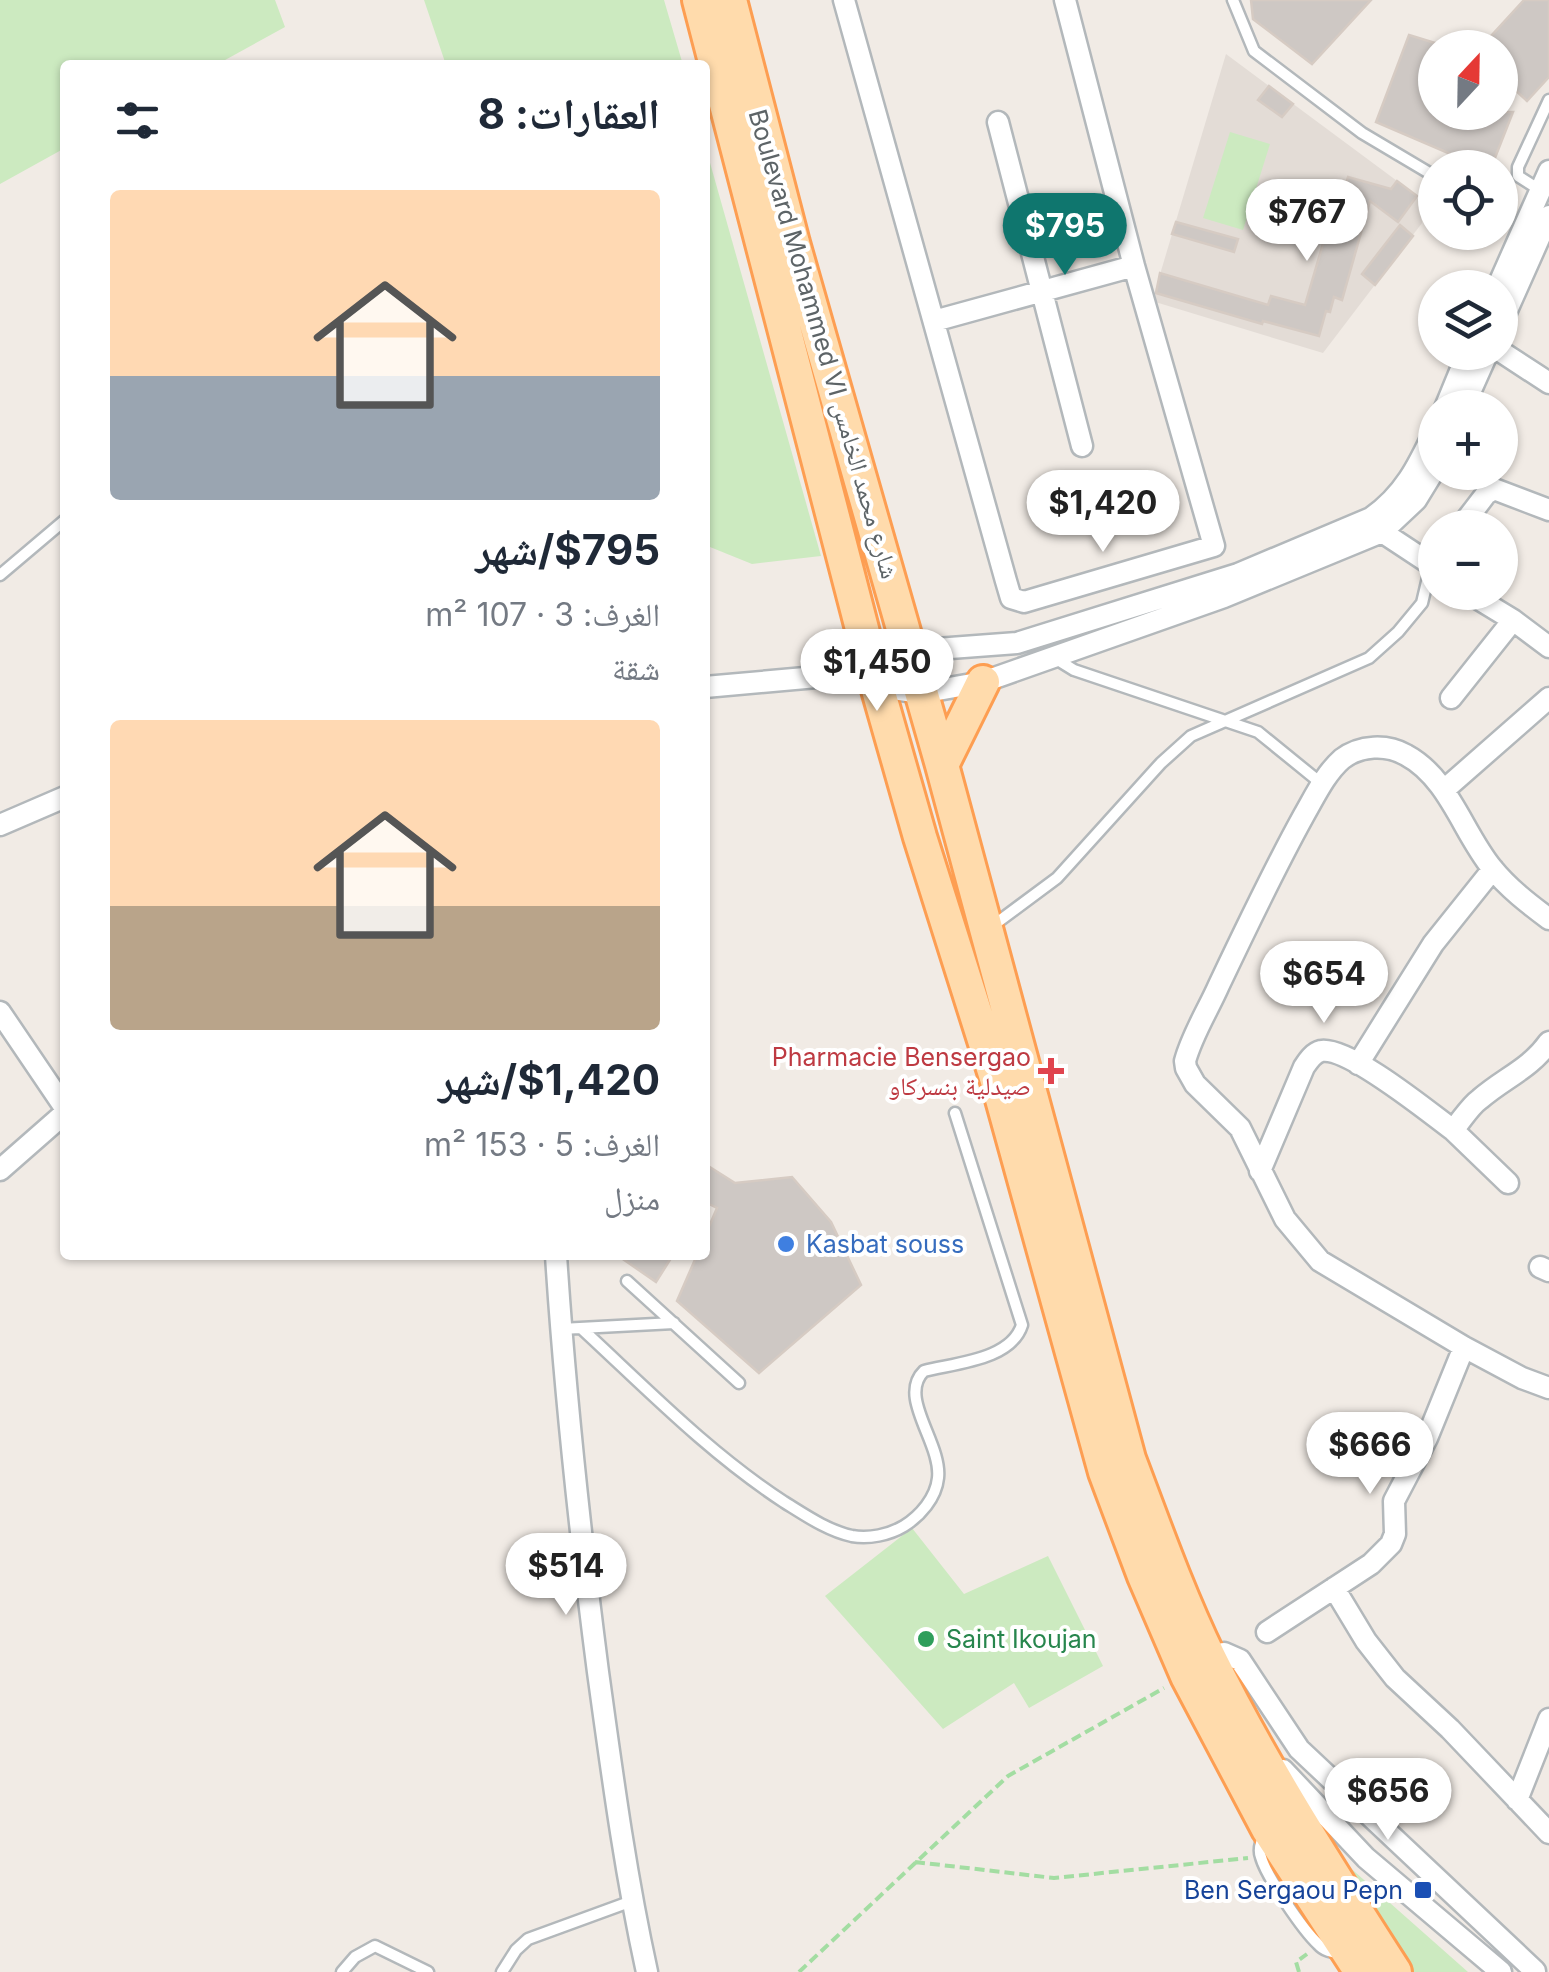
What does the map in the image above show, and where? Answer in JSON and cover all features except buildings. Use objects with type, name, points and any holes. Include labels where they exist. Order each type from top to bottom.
[{"type":"main road","name":"Boulevard Mohammed VI شارع محمد الخامس","points":[[699,0],[867,676],[997,1081],[1105,1472],[1144,1576],[1198,1666],[1252,1738],[1293,1813],[1395,1972]]},
{"type":"main road","name":"Boulevard Mohammed VI شارع محمد الخامس","points":[[730,0],[793,242],[942,765],[1129,1459],[1171,1570],[1198,1666],[1264,1843],[1342,1957]]},
{"type":"main road","points":[[942,765],[983,682]]},
{"type":"street","points":[[844,0],[1011,598],[1024,602],[1050,596],[1214,546]]},
{"type":"street","points":[[1065,0],[1134,266],[1224,578]]},
{"type":"street","points":[[998,122],[1082,446]]},
{"type":"street","points":[[1504,270],[1544,180]]},
{"type":"street","points":[[1518,288],[1547,226]]},
{"type":"street","points":[[934,321],[1134,266]]},
{"type":"street","points":[[1518,362],[1549,383]]},
{"type":"street","points":[[867,676],[910,651],[1017,642],[1224,578],[1371,518],[1404,490],[1418,463]]},
{"type":"street","points":[[710,687],[867,676],[921,693],[983,682],[1224,597],[1382,532],[1422,490]]},
{"type":"street","points":[[1474,510],[1494,490],[1549,510]]},
{"type":"street","points":[[1382,532],[1418,554]]},
{"type":"street","points":[[1497,610],[1549,647]]},
{"type":"street","points":[[1451,698],[1513,620]]},
{"type":"street","points":[[1444,790],[1549,698]]},
{"type":"street","points":[[1549,919],[1492,868],[1444,790],[1408,756],[1393,748],[1378,747],[1350,754],[1322,784],[1257,904],[1186,1062],[1195,1084],[1240,1128],[1285,1219],[1320,1260],[1464,1347],[1549,1388]]},
{"type":"street","points":[[0,826],[60,799]]},
{"type":"street","points":[[1358,1064],[1433,944],[1492,868]]},
{"type":"street","points":[[0,1012],[60,1102]]},
{"type":"street","points":[[1453,1130],[1476,1102],[1519,1074],[1548,1046]]},
{"type":"street","points":[[1260,1171],[1311,1057],[1320,1051],[1358,1064],[1396,1086],[1453,1130],[1508,1183]]},
{"type":"street","points":[[0,1170],[60,1115]]},
{"type":"street","points":[[557,1260],[571,1328],[578,1521],[624,1862],[647,1972]]},
{"type":"street","points":[[1267,1632],[1371,1564],[1391,1544],[1395,1534],[1394,1501],[1428,1438],[1464,1347]]},
{"type":"street","points":[[1334,1588],[1366,1641],[1395,1678],[1450,1729],[1549,1833]]},
{"type":"street","points":[[1198,1666],[1224,1653],[1240,1660],[1299,1749],[1535,1971],[1549,1955]]},
{"type":"street","points":[[1517,1800],[1549,1719]]},
{"type":"street","points":[[1252,1738],[1366,1858],[1501,1972]]},
{"type":"lane","points":[[1234,0],[1254,51],[1362,133],[1418,166]]},
{"type":"lane","points":[[1544,180],[1518,176],[1518,167],[1549,100]]},
{"type":"lane","points":[[0,575],[60,524]]},
{"type":"lane","points":[[986,931],[1057,878],[1160,763],[1191,736],[1370,658],[1418,609]]},
{"type":"lane","points":[[1052,657],[1074,670],[1258,732],[1322,784]]},
{"type":"lane","points":[[571,1328],[739,1471],[806,1516],[854,1536],[877,1536],[898,1530],[917,1518],[938,1480],[936,1456],[914,1397],[913,1386],[918,1376],[1002,1350],[1018,1337],[1022,1325],[954,1114]]},
{"type":"lane","points":[[627,1281],[739,1383]]},
{"type":"lane","points":[[571,1328],[674,1324]]},
{"type":"lane","points":[[502,1972],[528,1939],[632,1901]]},
{"type":"lane","points":[[342,1972],[355,1957],[374,1946],[428,1972]]},
{"type":"path","points":[[799,1972],[1008,1776],[1198,1666]]},
{"type":"path","points":[[914,1862],[1054,1878],[1264,1843]]},
{"type":"path","points":[[1298,1972],[1296,1962],[1342,1957]]},
{"type":"shaded area","points":[[1226,54],[1418,199],[1418,228],[1323,353],[1152,301]]},
{"type":"green space","points":[[0,0],[275,0],[285,27],[225,60],[60,60],[60,151],[0,184]]},
{"type":"green space","points":[[424,0],[664,0],[682,60],[444,60]]},
{"type":"green space","points":[[1230,132],[1270,144],[1243,230],[1203,218]]},
{"type":"green space","points":[[710,163],[821,556],[752,564],[710,547]]},
{"type":"green space","name":"Saint Ikoujan","points":[[912,1528],[964,1594],[1048,1556],[1103,1666],[1029,1708],[1014,1683],[943,1729],[825,1596]]},
{"type":"green space","points":[[1329,1849],[1468,1972],[1407,1972]]},
{"type":"place","name":"Pharmacie Bensergao صيدلية بنسركاو","points":[[1051,1071]]},
{"type":"place","name":"Kasbat souss","points":[[786,1244]]},
{"type":"place","name":"Saint Ikoujan","points":[[926,1639]]},
{"type":"place","name":"Ben Sergaou Pepn","points":[[1423,1890]]}]
